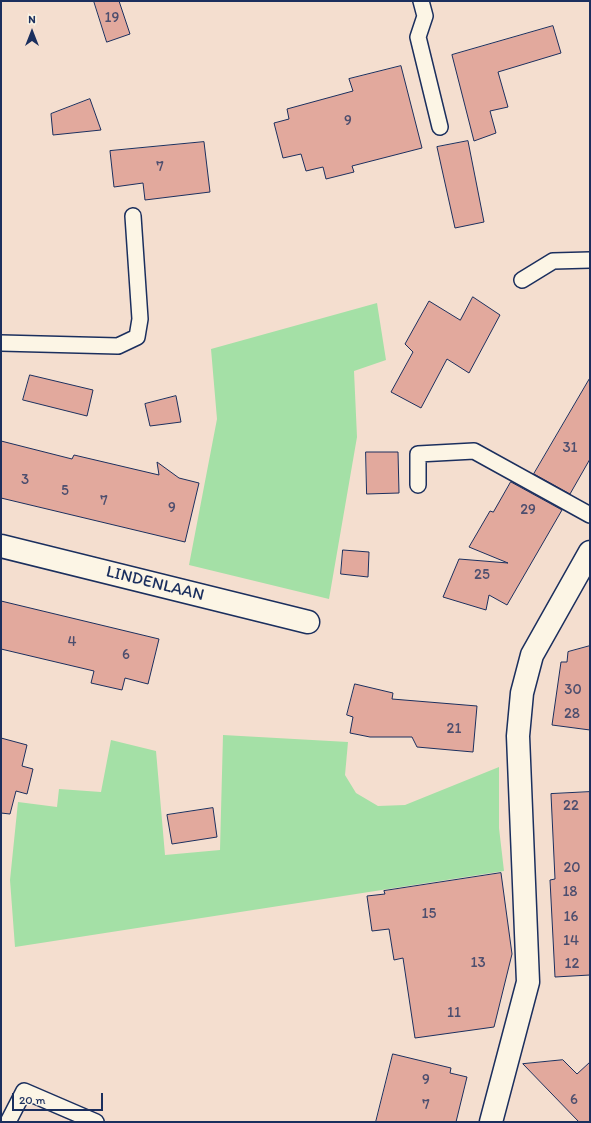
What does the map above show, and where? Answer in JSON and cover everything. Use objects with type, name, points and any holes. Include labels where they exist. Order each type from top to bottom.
[{"type":"street","name":"LINDENLAAN","points":[[1,546],[308,622]]},
{"type":"street","points":[[491,1122],[528,982],[518,736],[522,693],[532,655],[590,552]]},
{"type":"lane","points":[[421,1],[425,16],[418,37],[440,127]]},
{"type":"lane","points":[[1,342],[118,346],[137,337],[140,319],[133,216]]},
{"type":"lane","points":[[522,280],[553,261],[590,260]]},
{"type":"lane","points":[[418,485],[418,454],[474,451],[590,515]]},
{"type":"lane","points":[[8,1122],[24,1091],[96,1122]]},
{"type":"green space","points":[[377,303],[386,360],[354,371],[357,437],[329,599],[189,565],[217,419],[211,349]]},
{"type":"green space","points":[[223,735],[348,742],[345,775],[356,793],[378,806],[405,805],[499,767],[499,828],[504,871],[15,947],[10,880],[18,802],[57,807],[59,789],[101,792],[111,740],[156,751],[165,855],[220,850]]},
{"type":"building","points":[[94,1],[119,1],[130,34],[107,42]]},
{"type":"building","points":[[553,26],[561,53],[498,72],[508,107],[490,111],[496,133],[474,141],[452,55]]},
{"type":"building","points":[[401,66],[422,148],[352,166],[354,172],[326,179],[323,167],[306,171],[301,154],[283,158],[274,123],[289,119],[287,109],[353,91],[349,79]]},
{"type":"building","points":[[90,99],[101,130],[53,135],[51,114]]},
{"type":"building","points":[[468,141],[484,222],[455,228],[437,147]]},
{"type":"building","points":[[204,142],[210,192],[145,200],[143,183],[114,187],[110,151]]},
{"type":"building","points":[[473,297],[500,315],[469,373],[447,359],[421,408],[391,392],[413,352],[405,344],[429,301],[460,320]]},
{"type":"building","points":[[30,375],[93,390],[87,416],[23,400]]},
{"type":"building","points":[[590,378],[590,459],[570,494],[534,474]]},
{"type":"building","points":[[176,396],[181,422],[150,426],[145,404]]},
{"type":"building","points":[[1,441],[72,459],[74,455],[159,475],[157,462],[179,478],[199,483],[185,542],[1,498]]},
{"type":"building","points":[[366,452],[398,452],[399,493],[367,494]]},
{"type":"building","points":[[511,482],[562,510],[507,605],[489,595],[486,610],[443,597],[459,559],[508,563],[469,547],[490,511],[493,512]]},
{"type":"building","points":[[343,550],[369,552],[368,577],[341,574]]},
{"type":"building","points":[[1,601],[159,639],[148,684],[125,678],[122,690],[91,683],[94,671],[1,649]]},
{"type":"building","points":[[590,646],[590,730],[552,725],[561,662],[567,662],[568,652]]},
{"type":"building","points":[[355,684],[393,693],[392,699],[477,706],[473,752],[417,747],[412,737],[370,737],[350,733],[353,717],[347,715]]},
{"type":"building","points":[[1,738],[27,745],[22,766],[33,769],[27,794],[16,791],[10,814],[1,813]]},
{"type":"building","points":[[590,792],[590,975],[555,977],[550,880],[555,879],[551,794]]},
{"type":"building","points":[[213,808],[217,837],[172,844],[167,815]]},
{"type":"building","points":[[501,873],[512,954],[494,1027],[415,1038],[403,958],[394,960],[389,929],[372,931],[367,896],[385,894],[384,891]]},
{"type":"building","points":[[393,1054],[451,1068],[450,1073],[467,1077],[456,1122],[376,1122]]},
{"type":"building","points":[[563,1060],[577,1074],[590,1062],[590,1122],[579,1122],[523,1064]]}]
